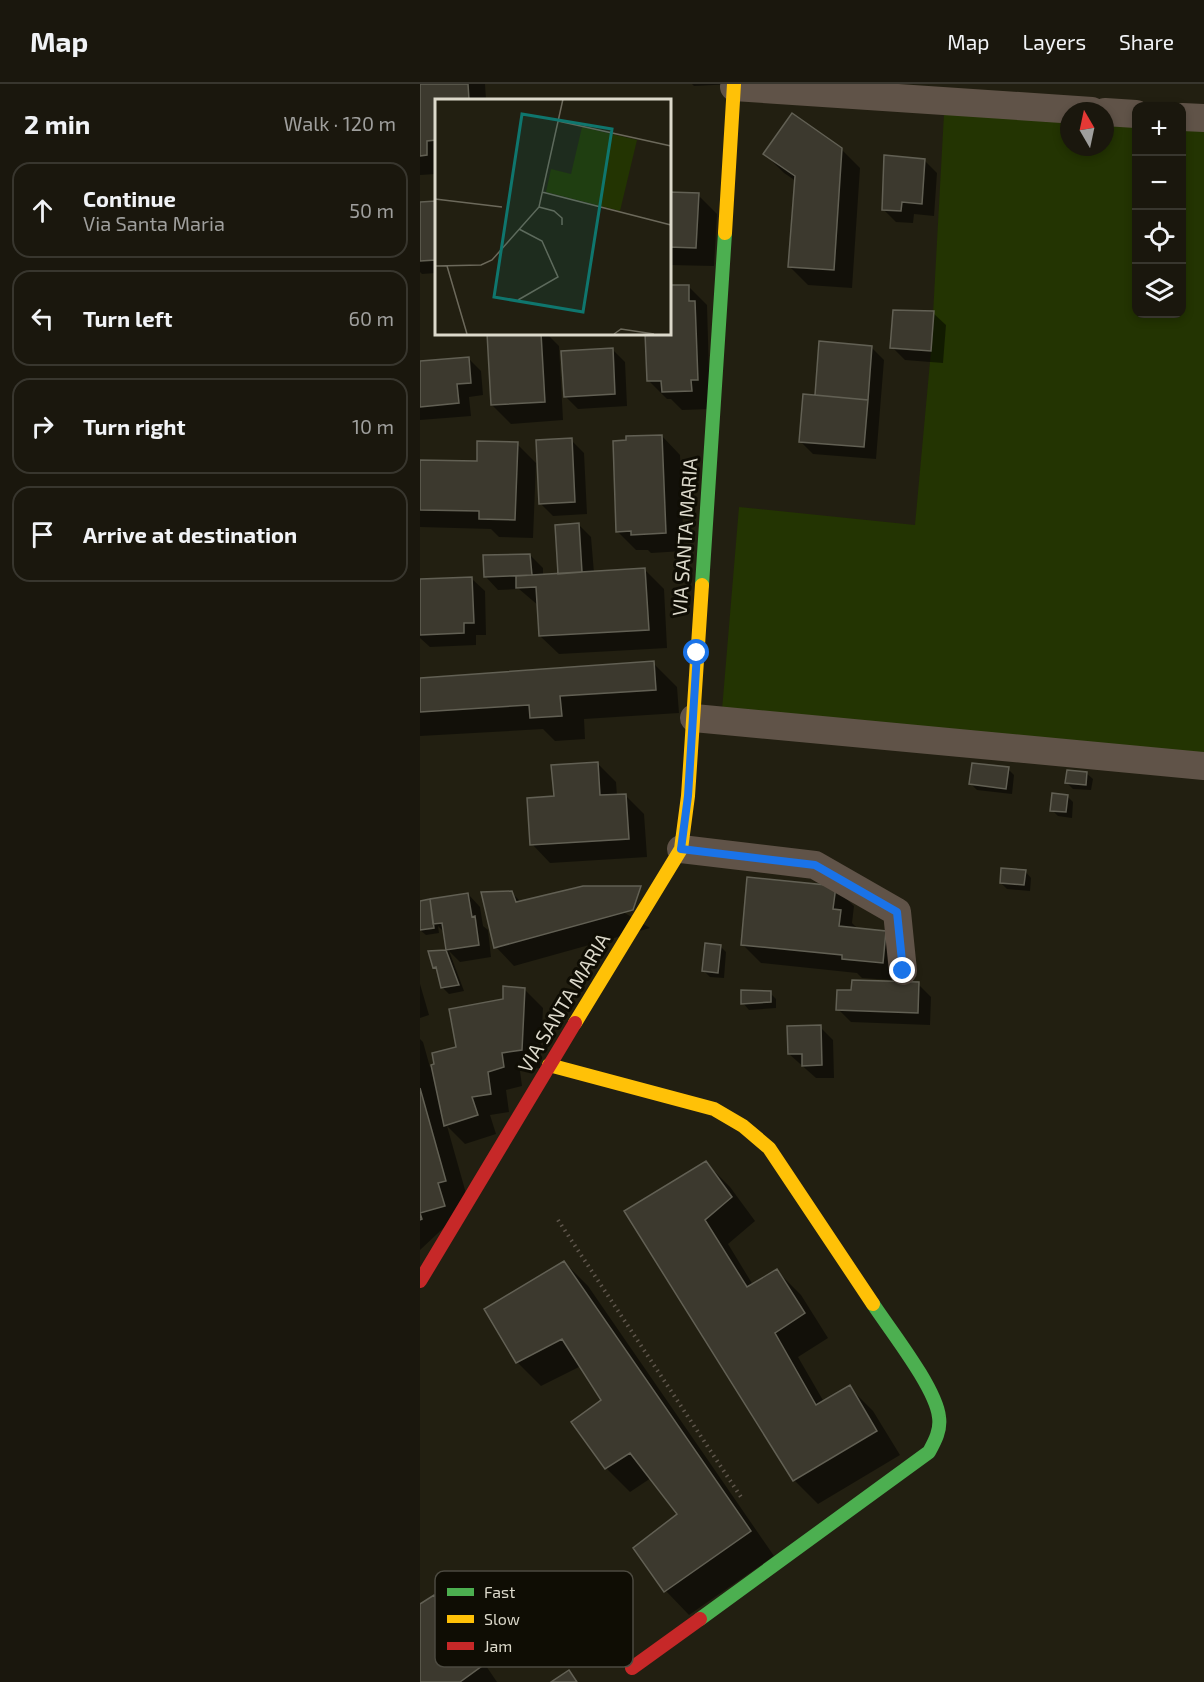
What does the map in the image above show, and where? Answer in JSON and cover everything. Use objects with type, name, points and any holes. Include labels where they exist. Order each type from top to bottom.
[{"type":"street","points":[[734,86],[1060,109]]},
{"type":"street","name":"VIA SANTA MARIA","points":[[420,1281],[681,849],[694,718],[734,86]]},
{"type":"street","points":[[1114,113],[1132,114]]},
{"type":"street","points":[[1186,117],[1204,118]]},
{"type":"street","points":[[694,718],[1204,766]]},
{"type":"street","points":[[681,849],[815,865],[897,912],[903,971]]},
{"type":"street","points":[[549,1065],[714,1109],[754,1132],[769,1148],[924,1381],[934,1398],[940,1422],[939,1437],[929,1452],[632,1668]]},
{"type":"path","points":[[558,1220],[743,1500]]},
{"type":"green space","points":[[944,114],[1060,121],[1060,156],[1114,156],[1114,125],[1132,126],[1132,318],[1186,318],[1186,129],[1204,131],[1204,759],[722,710],[739,507],[915,525],[931,351]]},
{"type":"building","points":[[420,84],[468,84],[469,99],[435,99],[435,140],[427,141],[427,155],[420,156]]},
{"type":"building","points":[[792,113],[842,148],[834,270],[788,267],[795,176],[763,154]]},
{"type":"building","points":[[884,155],[925,159],[922,204],[902,202],[901,211],[882,210]]},
{"type":"building","points":[[670,192],[699,193],[696,248],[670,247]]},
{"type":"building","points":[[435,201],[435,260],[420,261],[420,202]]},
{"type":"building","points":[[670,285],[689,285],[689,301],[695,301],[698,380],[691,380],[692,391],[662,392],[661,381],[647,381],[645,334],[670,334]]},
{"type":"building","points":[[893,310],[934,311],[931,351],[890,348]]},
{"type":"building","points":[[487,334],[541,334],[545,402],[491,405]]},
{"type":"building","points":[[819,341],[872,346],[868,400],[815,395]]},
{"type":"building","points":[[613,348],[615,394],[564,397],[561,351]]},
{"type":"building","points":[[469,357],[471,383],[457,384],[459,403],[420,407],[420,361]]},
{"type":"building","points":[[803,394],[868,400],[864,447],[799,442]]},
{"type":"building","points":[[662,435],[666,533],[631,535],[631,531],[616,532],[613,441],[626,440],[626,436]]},
{"type":"building","points":[[572,438],[575,502],[539,504],[536,440]]},
{"type":"building","points":[[477,441],[518,442],[515,520],[479,519],[479,511],[420,510],[420,460],[477,461]]},
{"type":"building","points":[[579,523],[582,572],[558,574],[555,525]]},
{"type":"building","points":[[530,554],[532,575],[484,577],[483,555]]},
{"type":"building","points":[[645,568],[649,630],[539,636],[536,587],[516,588],[516,576]]},
{"type":"building","points":[[472,577],[474,623],[464,623],[464,633],[420,635],[420,579]]},
{"type":"building","points":[[654,661],[656,690],[560,696],[562,716],[530,718],[529,705],[420,712],[420,678]]},
{"type":"building","points":[[598,762],[600,795],[626,794],[629,839],[530,845],[527,798],[554,796],[551,765]]},
{"type":"building","points":[[972,763],[1009,767],[1006,789],[969,784]]},
{"type":"building","points":[[1067,770],[1087,772],[1086,785],[1065,783]]},
{"type":"building","points":[[1052,793],[1068,795],[1066,812],[1050,811]]},
{"type":"building","points":[[1001,868],[1026,870],[1024,885],[1000,883]]},
{"type":"building","points":[[747,877],[836,886],[833,909],[841,910],[839,926],[886,931],[883,963],[842,959],[842,955],[741,945]]},
{"type":"building","points":[[583,886],[641,886],[633,910],[494,948],[481,892],[512,891],[516,902]]},
{"type":"building","points":[[468,893],[472,917],[475,916],[479,945],[446,950],[442,923],[433,924],[430,899]]},
{"type":"building","points":[[430,899],[434,928],[420,930],[420,901]]},
{"type":"building","points":[[705,943],[721,945],[718,973],[702,971]]},
{"type":"building","points":[[446,950],[459,985],[441,988],[436,967],[433,968],[428,951]]},
{"type":"building","points":[[852,980],[919,982],[918,1013],[836,1010],[837,990],[851,990]]},
{"type":"building","points":[[503,986],[525,988],[522,1050],[502,1053],[504,1067],[488,1072],[491,1094],[472,1097],[478,1115],[444,1126],[431,1065],[434,1064],[432,1053],[456,1047],[449,1009],[503,999]]},
{"type":"building","points":[[741,990],[771,991],[771,1002],[741,1004]]},
{"type":"building","points":[[821,1025],[822,1065],[802,1066],[802,1054],[788,1054],[787,1026]]},
{"type":"building","points":[[420,1088],[446,1181],[438,1183],[445,1206],[420,1213]]},
{"type":"building","points":[[706,1161],[732,1197],[705,1220],[747,1287],[777,1269],[805,1313],[775,1333],[816,1405],[850,1385],[877,1431],[793,1481],[624,1211]]},
{"type":"building","points":[[564,1261],[751,1531],[664,1592],[633,1548],[677,1514],[630,1453],[605,1469],[571,1422],[601,1400],[562,1339],[516,1363],[484,1309]]},
{"type":"building","points":[[435,1596],[435,1667],[481,1667],[460,1682],[420,1682],[420,1604]]},
{"type":"building","points":[[569,1670],[577,1682],[551,1682]]},
{"type":"traffic: fast","points":[[702,585],[725,233]]},
{"type":"traffic: fast","points":[[700,1619],[929,1452],[939,1426],[936,1405],[921,1375],[873,1304]]},
{"type":"traffic: slow","points":[[725,233],[734,84]]},
{"type":"traffic: slow","points":[[575,1023],[681,849],[688,796],[702,585]]},
{"type":"traffic: slow","points":[[549,1065],[714,1109],[743,1126],[769,1148],[873,1304]]},
{"type":"traffic: jam","points":[[420,1281],[575,1023]]},
{"type":"traffic: jam","points":[[632,1668],[700,1619]]},
{"type":"route","points":[[697,653],[688,796],[681,849],[815,865],[897,912],[903,971]]}]
